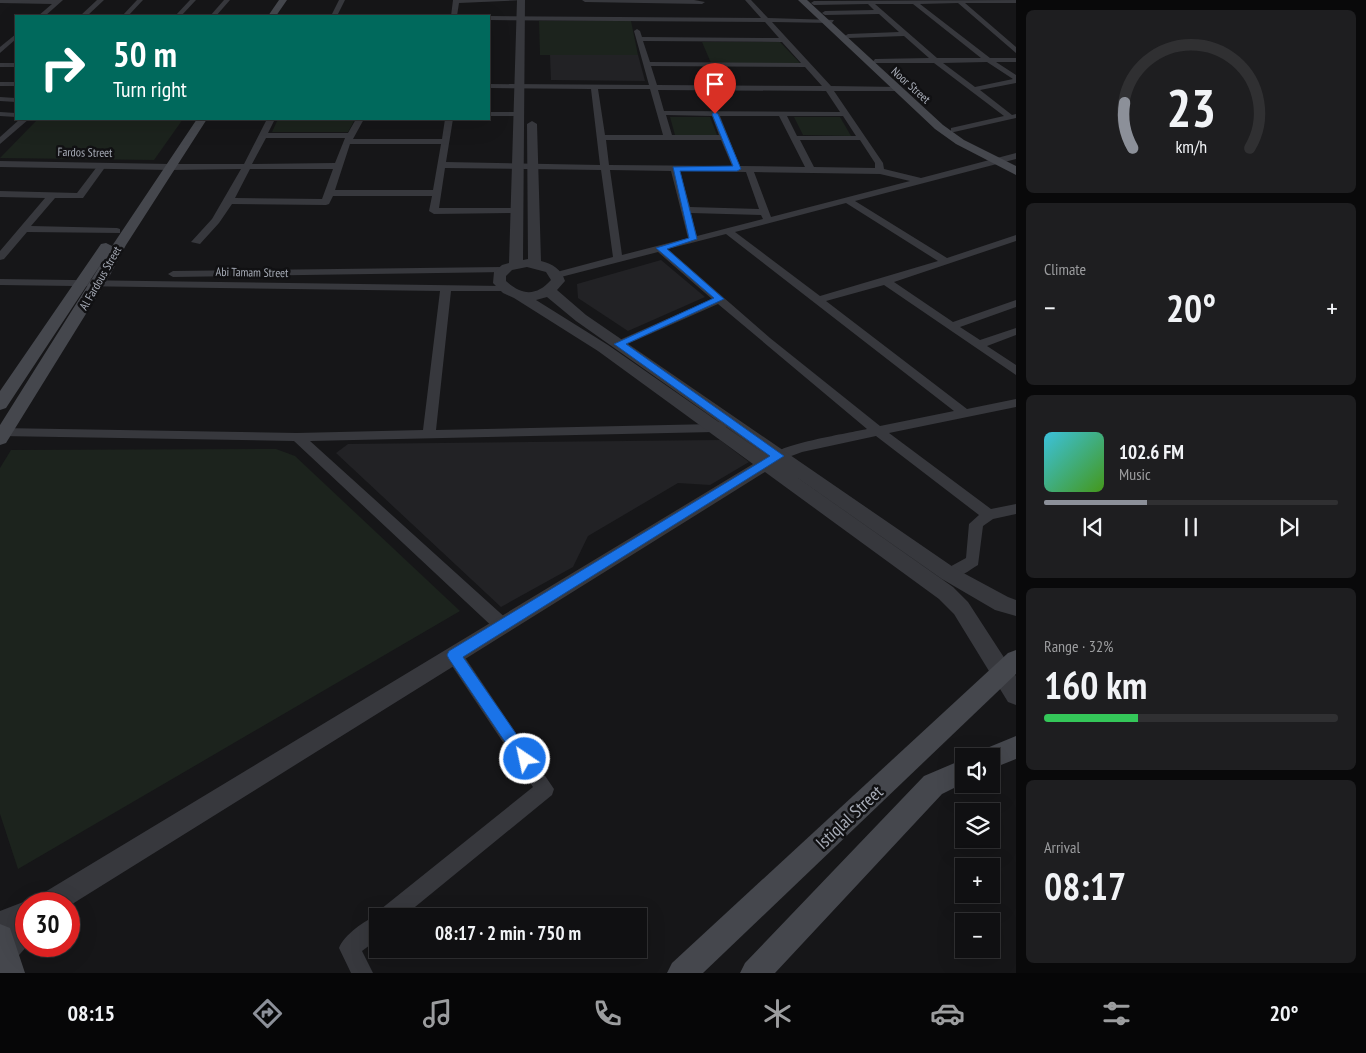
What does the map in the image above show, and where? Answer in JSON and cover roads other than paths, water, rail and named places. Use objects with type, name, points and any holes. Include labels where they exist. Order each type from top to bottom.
[{"type":"main road","points":[[263,15],[272,0]]},
{"type":"main road","points":[[273,15],[283,0]]},
{"type":"main road","name":"Noor Street","points":[[802,0],[848,36],[954,130],[1013,159]]},
{"type":"main road","name":"Noor Street","points":[[813,2],[826,18],[897,89],[939,127],[960,142],[1016,171]]},
{"type":"main road","name":"Al Fardous Street","points":[[0,404],[119,245],[190,120]]},
{"type":"main road","name":"Al Fardous Street","points":[[1,434],[92,279],[117,231],[201,120]]},
{"type":"main road","name":"Istiqlal Street","points":[[682,973],[1009,667]]},
{"type":"main road","points":[[1000,754],[1016,747]]},
{"type":"main road","points":[[755,973],[933,785],[955,775]]},
{"type":"street","points":[[85,15],[100,0]]},
{"type":"street","points":[[126,15],[140,0]]},
{"type":"street","points":[[179,15],[193,0]]},
{"type":"street","points":[[214,15],[227,0]]},
{"type":"street","points":[[334,15],[342,0]]},
{"type":"street","points":[[454,15],[456,0],[521,0],[527,18],[532,47]]},
{"type":"street","points":[[516,264],[519,166],[529,86],[527,18],[530,0]]},
{"type":"street","points":[[587,18],[585,0],[702,1],[707,8]]},
{"type":"street","points":[[748,0],[828,88],[879,163],[880,171]]},
{"type":"street","points":[[0,1],[59,1]]},
{"type":"street","points":[[42,15],[59,1]]},
{"type":"street","points":[[813,2],[1016,1]]},
{"type":"street","points":[[870,2],[936,60],[1013,116]]},
{"type":"street","points":[[914,2],[1016,80]]},
{"type":"street","points":[[959,2],[1016,51]]},
{"type":"street","points":[[490,18],[634,19],[714,17],[766,20],[826,18],[880,12]]},
{"type":"street","points":[[634,19],[668,137]]},
{"type":"street","points":[[848,36],[905,34]]},
{"type":"street","points":[[8,35],[15,36]]},
{"type":"street","points":[[0,51],[15,37]]},
{"type":"street","points":[[640,39],[783,40]]},
{"type":"street","points":[[696,39],[699,48]]},
{"type":"street","points":[[1002,39],[1016,39]]},
{"type":"street","points":[[703,56],[706,64]]},
{"type":"street","points":[[875,60],[1016,60]]},
{"type":"street","points":[[648,64],[808,65]]},
{"type":"street","points":[[0,65],[15,65]]},
{"type":"street","points":[[974,89],[1016,80]]},
{"type":"street","points":[[0,84],[15,84]]},
{"type":"street","points":[[490,86],[897,89]]},
{"type":"street","points":[[594,86],[607,168],[618,260]]},
{"type":"street","points":[[0,99],[15,100]]},
{"type":"street","points":[[490,114],[526,113]]},
{"type":"street","points":[[526,113],[532,166],[536,263]]},
{"type":"street","points":[[661,113],[846,114]]},
{"type":"street","points":[[0,114],[15,115]]},
{"type":"street","points":[[715,114],[737,169]]},
{"type":"street","points":[[782,114],[811,170]]},
{"type":"street","points":[[954,130],[1013,116]]},
{"type":"street","points":[[0,141],[24,120]]},
{"type":"street","points":[[196,242],[216,221],[229,201],[270,120]]},
{"type":"street","points":[[229,201],[326,202],[349,139],[359,120]]},
{"type":"street","points":[[449,120],[434,211],[518,210]]},
{"type":"street","points":[[0,131],[12,132]]},
{"type":"street","points":[[262,134],[349,139],[445,141]]},
{"type":"street","points":[[601,137],[725,138]]},
{"type":"street","points":[[795,138],[862,138]]},
{"type":"street","points":[[557,275],[727,230],[766,216],[846,199],[995,161],[1013,159]]},
{"type":"street","name":"Fardos Street","points":[[0,164],[164,167]]},
{"type":"street","points":[[442,165],[880,171],[918,180]]},
{"type":"street","points":[[0,194],[80,196],[102,166]]},
{"type":"street","points":[[164,167],[339,166]]},
{"type":"street","points":[[676,168],[693,239]]},
{"type":"street","points":[[749,169],[766,216]]},
{"type":"street","points":[[329,193],[438,193]]},
{"type":"street","points":[[0,257],[52,196]]},
{"type":"street","points":[[846,199],[947,262]]},
{"type":"street","points":[[686,210],[766,216]]},
{"type":"street","points":[[24,229],[117,231]]},
{"type":"street","points":[[727,230],[965,414]]},
{"type":"street","points":[[818,300],[947,262],[1016,238]]},
{"type":"street","points":[[660,248],[766,340],[878,431],[989,515]]},
{"type":"street","points":[[511,292],[540,295],[549,291],[558,281],[557,275],[552,270],[536,263],[516,264],[502,270],[498,276],[498,282],[511,292],[603,348],[722,425],[946,593],[961,608],[1009,667],[1016,695]]},
{"type":"street","name":"Abi Tamam Street","points":[[0,282],[502,270]]},
{"type":"street","name":"Abi Tamam Street","points":[[0,274],[92,279],[446,287],[511,292]]},
{"type":"street","points":[[886,281],[1016,371]]},
{"type":"street","points":[[429,433],[446,287]]},
{"type":"street","points":[[549,291],[581,318],[619,344],[722,425]]},
{"type":"street","points":[[619,344],[720,299]]},
{"type":"street","points":[[952,326],[1016,303]]},
{"type":"street","points":[[978,345],[1016,331]]},
{"type":"street","points":[[69,892],[771,460],[798,448],[1016,403]]},
{"type":"street","points":[[1,434],[298,437],[722,425]]},
{"type":"street","points":[[298,437],[503,626]]},
{"type":"street","points":[[771,460],[948,574],[1002,604],[1016,608]]},
{"type":"street","points":[[948,574],[973,561],[976,524],[989,515],[1016,510]]},
{"type":"street","points":[[398,908],[545,789],[454,655]]},
{"type":"street","points":[[0,924],[15,918]]},
{"type":"street","points":[[362,973],[349,948],[369,932]]},
{"type":"street","points":[[4,955],[15,940]]}]
